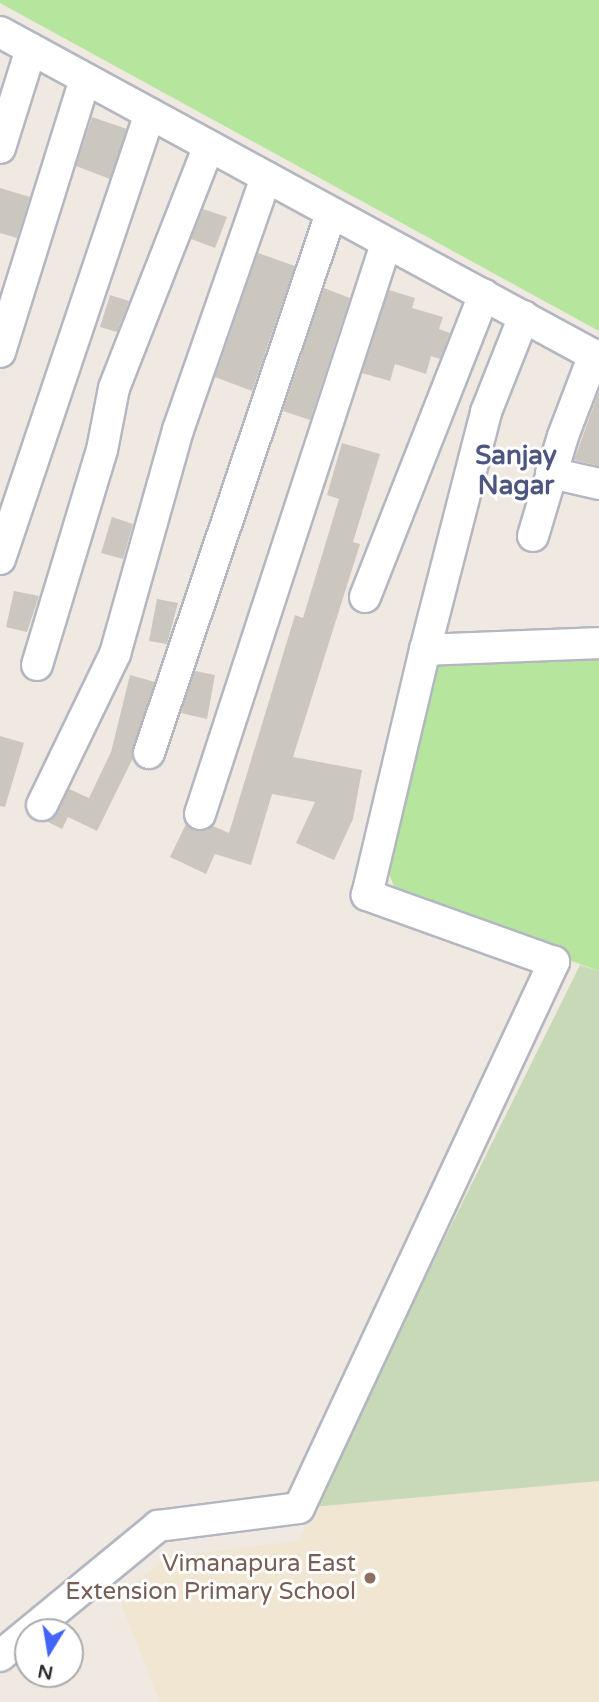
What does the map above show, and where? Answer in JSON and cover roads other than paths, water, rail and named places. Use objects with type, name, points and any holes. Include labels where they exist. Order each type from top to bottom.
[{"type":"street","points":[[0,32],[386,244],[597,356],[551,473],[533,536]]},
{"type":"street","points":[[0,148],[31,49]]},
{"type":"street","points":[[0,352],[85,79]]},
{"type":"street","points":[[0,559],[150,114]]},
{"type":"street","points":[[37,665],[102,450],[114,388],[209,146]]},
{"type":"street","points":[[42,805],[115,653],[178,430],[266,177]]},
{"type":"street","points":[[149,753],[331,214]]},
{"type":"street","points":[[200,814],[386,244]]},
{"type":"street","points":[[365,597],[484,295]]},
{"type":"street","points":[[0,1656],[158,1527],[299,1508],[554,962],[367,895],[425,650],[486,412],[524,316]]},
{"type":"street","points":[[551,473],[599,484]]},
{"type":"street","points":[[425,650],[599,643]]},
{"type":"place","name":"Vimanapura East Extension Primary School","points":[[370,1578]]},
{"type":"district","name":"Sanjay Nagar","points":[[516,471]]}]
